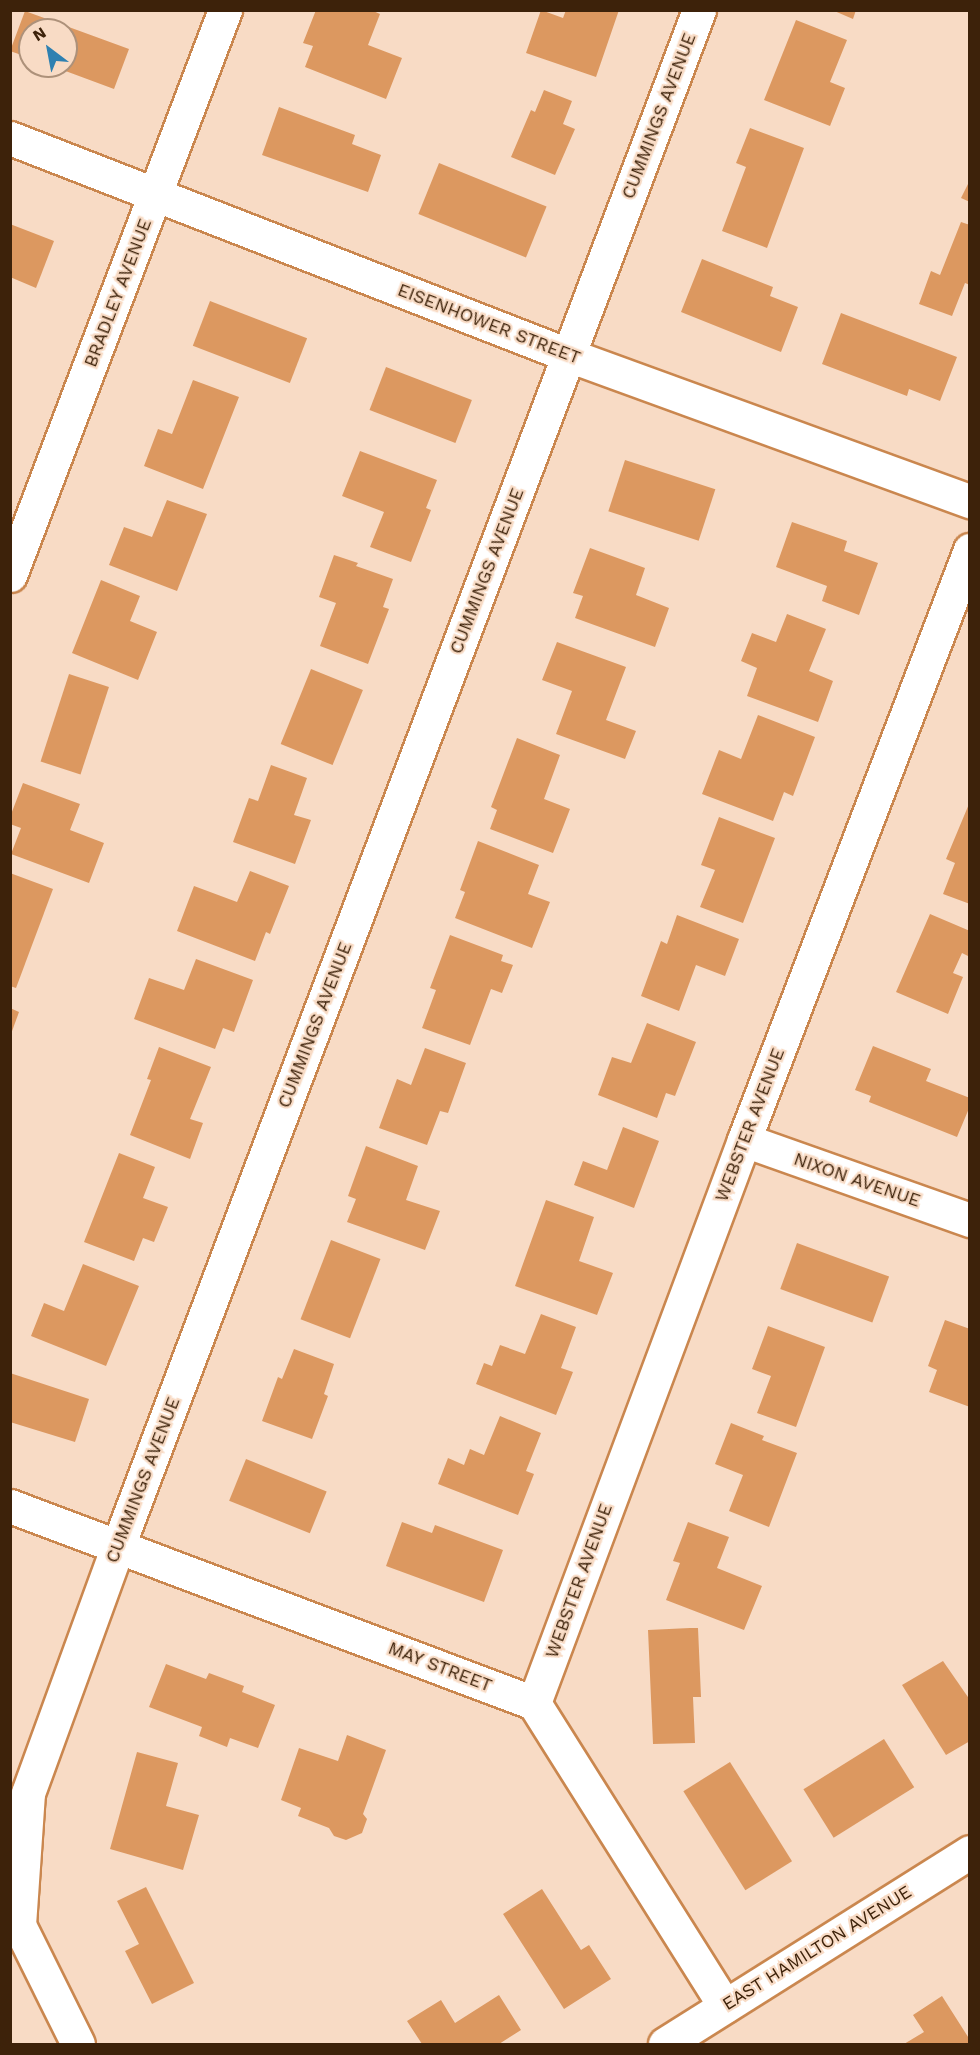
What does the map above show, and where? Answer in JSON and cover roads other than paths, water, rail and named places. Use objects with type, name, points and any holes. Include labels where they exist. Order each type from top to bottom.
[{"type":"street","name":"BRADLEY AVENUE","points":[[10,575],[225,10]]},
{"type":"street","name":"CUMMINGS AVENUE","points":[[78,2044],[68,2030],[19,1925],[28,1793],[117,1546],[699,10]]},
{"type":"street","name":"EISENHOWER STREET","points":[[10,138],[568,355],[969,501]]},
{"type":"street","name":"WEBSTER AVENUE","points":[[534,1702],[744,1140],[969,550]]},
{"type":"street","name":"NIXON AVENUE","points":[[744,1140],[969,1220]]},
{"type":"street","name":"MAY STREET","points":[[10,1506],[534,1702]]},
{"type":"street","points":[[534,1702],[725,2006]]},
{"type":"street","name":"EAST HAMILTON AVENUE","points":[[666,2044],[969,1852]]}]
